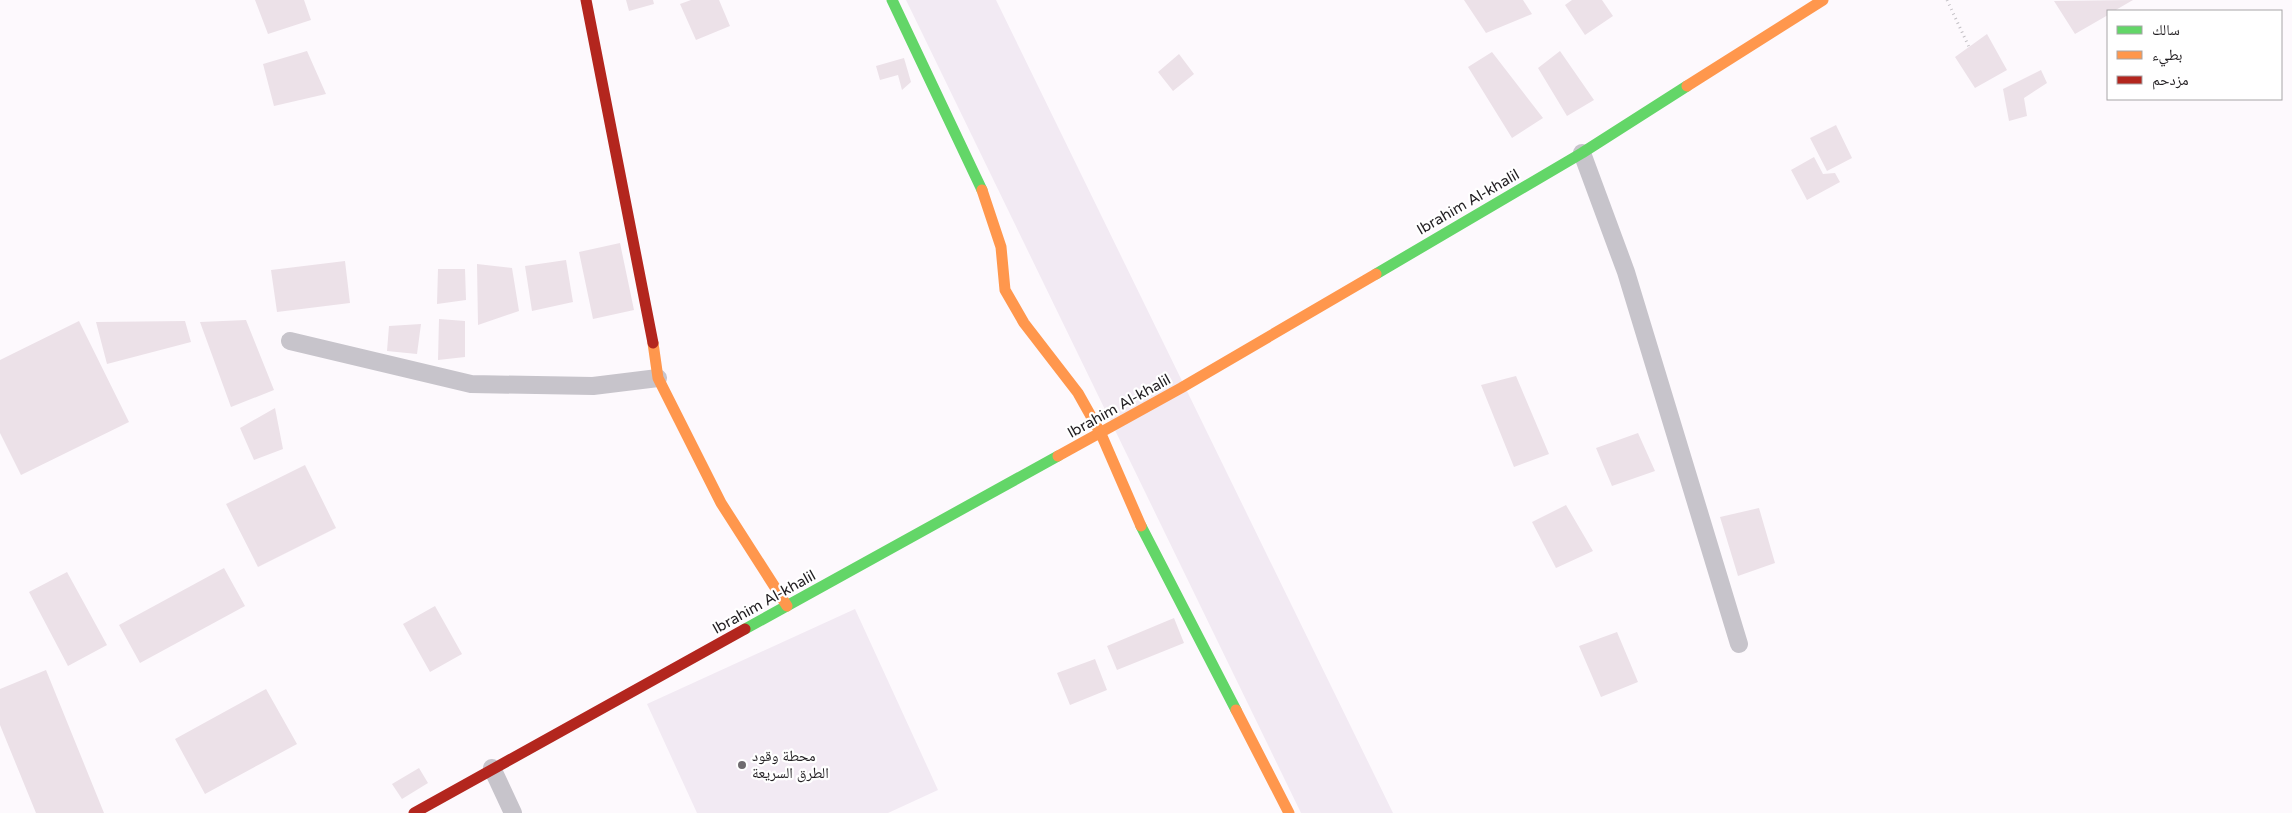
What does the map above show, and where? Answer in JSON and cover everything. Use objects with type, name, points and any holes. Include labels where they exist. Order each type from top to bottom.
[{"type":"street","points":[[586,0],[649,315],[658,378],[721,503],[786,606]]},
{"type":"street","points":[[892,0],[982,190],[1001,247],[1005,290],[1024,323],[1078,393],[1101,434],[1134,513],[1289,813]]},
{"type":"street","name":"Ibrahim Al-khalil","points":[[414,813],[492,768],[1101,434],[1582,153],[1823,0]]},
{"type":"street","points":[[1582,153],[1626,272],[1739,644]]},
{"type":"street","points":[[290,341],[470,384],[594,386],[658,378]]},
{"type":"street","points":[[492,768],[513,813]]},
{"type":"path","points":[[1947,0],[1969,47]]},
{"type":"shaded area","points":[[906,0],[996,0],[1393,813],[1301,813]]},
{"type":"shaded area","points":[[855,609],[938,790],[888,813],[697,813],[647,704]]},
{"type":"building","points":[[255,0],[304,0],[311,20],[268,34]]},
{"type":"building","points":[[626,0],[653,0],[654,4],[629,11]]},
{"type":"building","points":[[691,0],[719,0],[730,26],[696,40],[680,4]]},
{"type":"building","points":[[1464,0],[1523,0],[1532,14],[1486,33]]},
{"type":"building","points":[[1572,0],[1602,0],[1613,16],[1585,35],[1565,5]]},
{"type":"building","points":[[2133,0],[2116,10],[2107,10],[2107,16],[2075,34],[2054,1]]},
{"type":"building","points":[[1987,34],[2007,70],[1975,88],[1955,57]]},
{"type":"building","points":[[307,51],[326,94],[274,106],[263,64]]},
{"type":"building","points":[[1560,51],[1594,100],[1567,116],[1538,68]]},
{"type":"building","points":[[1492,52],[1543,118],[1512,138],[1468,67]]},
{"type":"building","points":[[1179,54],[1194,74],[1173,91],[1158,72]]},
{"type":"building","points":[[904,58],[911,82],[902,90],[898,75],[880,80],[876,66]]},
{"type":"building","points":[[2041,70],[2047,83],[2024,98],[2027,116],[2009,121],[2003,89]]},
{"type":"building","points":[[1836,125],[1852,158],[1827,171],[1810,138]]},
{"type":"building","points":[[1814,157],[1823,174],[1835,173],[1840,182],[1807,200],[1791,170]]},
{"type":"building","points":[[620,243],[634,310],[593,319],[579,252]]},
{"type":"building","points":[[566,260],[573,302],[532,311],[525,266]]},
{"type":"building","points":[[345,261],[350,303],[277,312],[271,270]]},
{"type":"building","points":[[477,264],[512,268],[519,311],[478,325]]},
{"type":"building","points":[[438,269],[465,269],[466,300],[437,304]]},
{"type":"building","points":[[439,319],[465,321],[465,357],[438,360]]},
{"type":"building","points":[[246,320],[274,390],[231,407],[200,322]]},
{"type":"building","points":[[79,321],[129,422],[21,475],[0,433],[0,360]]},
{"type":"building","points":[[185,321],[191,342],[107,364],[96,322]]},
{"type":"building","points":[[421,324],[417,354],[387,351],[389,326]]},
{"type":"building","points":[[1516,376],[1549,454],[1514,467],[1481,385]]},
{"type":"building","points":[[275,408],[283,449],[254,460],[240,428]]},
{"type":"building","points":[[1638,433],[1655,471],[1612,486],[1596,448]]},
{"type":"building","points":[[305,465],[336,528],[258,567],[226,504]]},
{"type":"building","points":[[1566,505],[1593,551],[1556,568],[1532,522]]},
{"type":"building","points":[[1759,508],[1775,563],[1738,576],[1720,517]]},
{"type":"building","points":[[224,568],[245,606],[140,663],[119,625]]},
{"type":"building","points":[[67,572],[107,645],[68,666],[29,592]]},
{"type":"building","points":[[435,606],[462,654],[430,672],[403,624]]},
{"type":"building","points":[[1174,618],[1184,643],[1117,670],[1107,646]]},
{"type":"building","points":[[1617,632],[1638,682],[1601,697],[1579,646]]},
{"type":"building","points":[[1095,659],[1107,690],[1070,705],[1057,673]]},
{"type":"building","points":[[46,670],[104,813],[36,813],[0,725],[0,689]]},
{"type":"building","points":[[266,689],[297,744],[205,794],[175,739]]},
{"type":"building","points":[[419,768],[428,783],[402,799],[392,784]]},
{"type":"traffic: fast","points":[[892,0],[982,190]]},
{"type":"traffic: fast","points":[[1376,274],[1582,153],[1687,86]]},
{"type":"traffic: fast","points":[[745,629],[1058,456]]},
{"type":"traffic: fast","points":[[1141,526],[1236,710]]},
{"type":"traffic: slow","points":[[1687,86],[1823,0]]},
{"type":"traffic: slow","points":[[982,190],[1001,247],[1005,290],[1024,323],[1078,393],[1101,434],[1141,526]]},
{"type":"traffic: slow","points":[[1058,456],[1181,388],[1376,274]]},
{"type":"traffic: slow","points":[[653,343],[658,378],[721,503],[787,606]]},
{"type":"traffic: slow","points":[[1236,710],[1289,813]]},
{"type":"traffic: jam","points":[[586,0],[653,343]]},
{"type":"traffic: jam","points":[[414,813],[745,629]]},
{"type":"place","name":"محطة وقود الطرق السريعة","points":[[742,765]]}]
